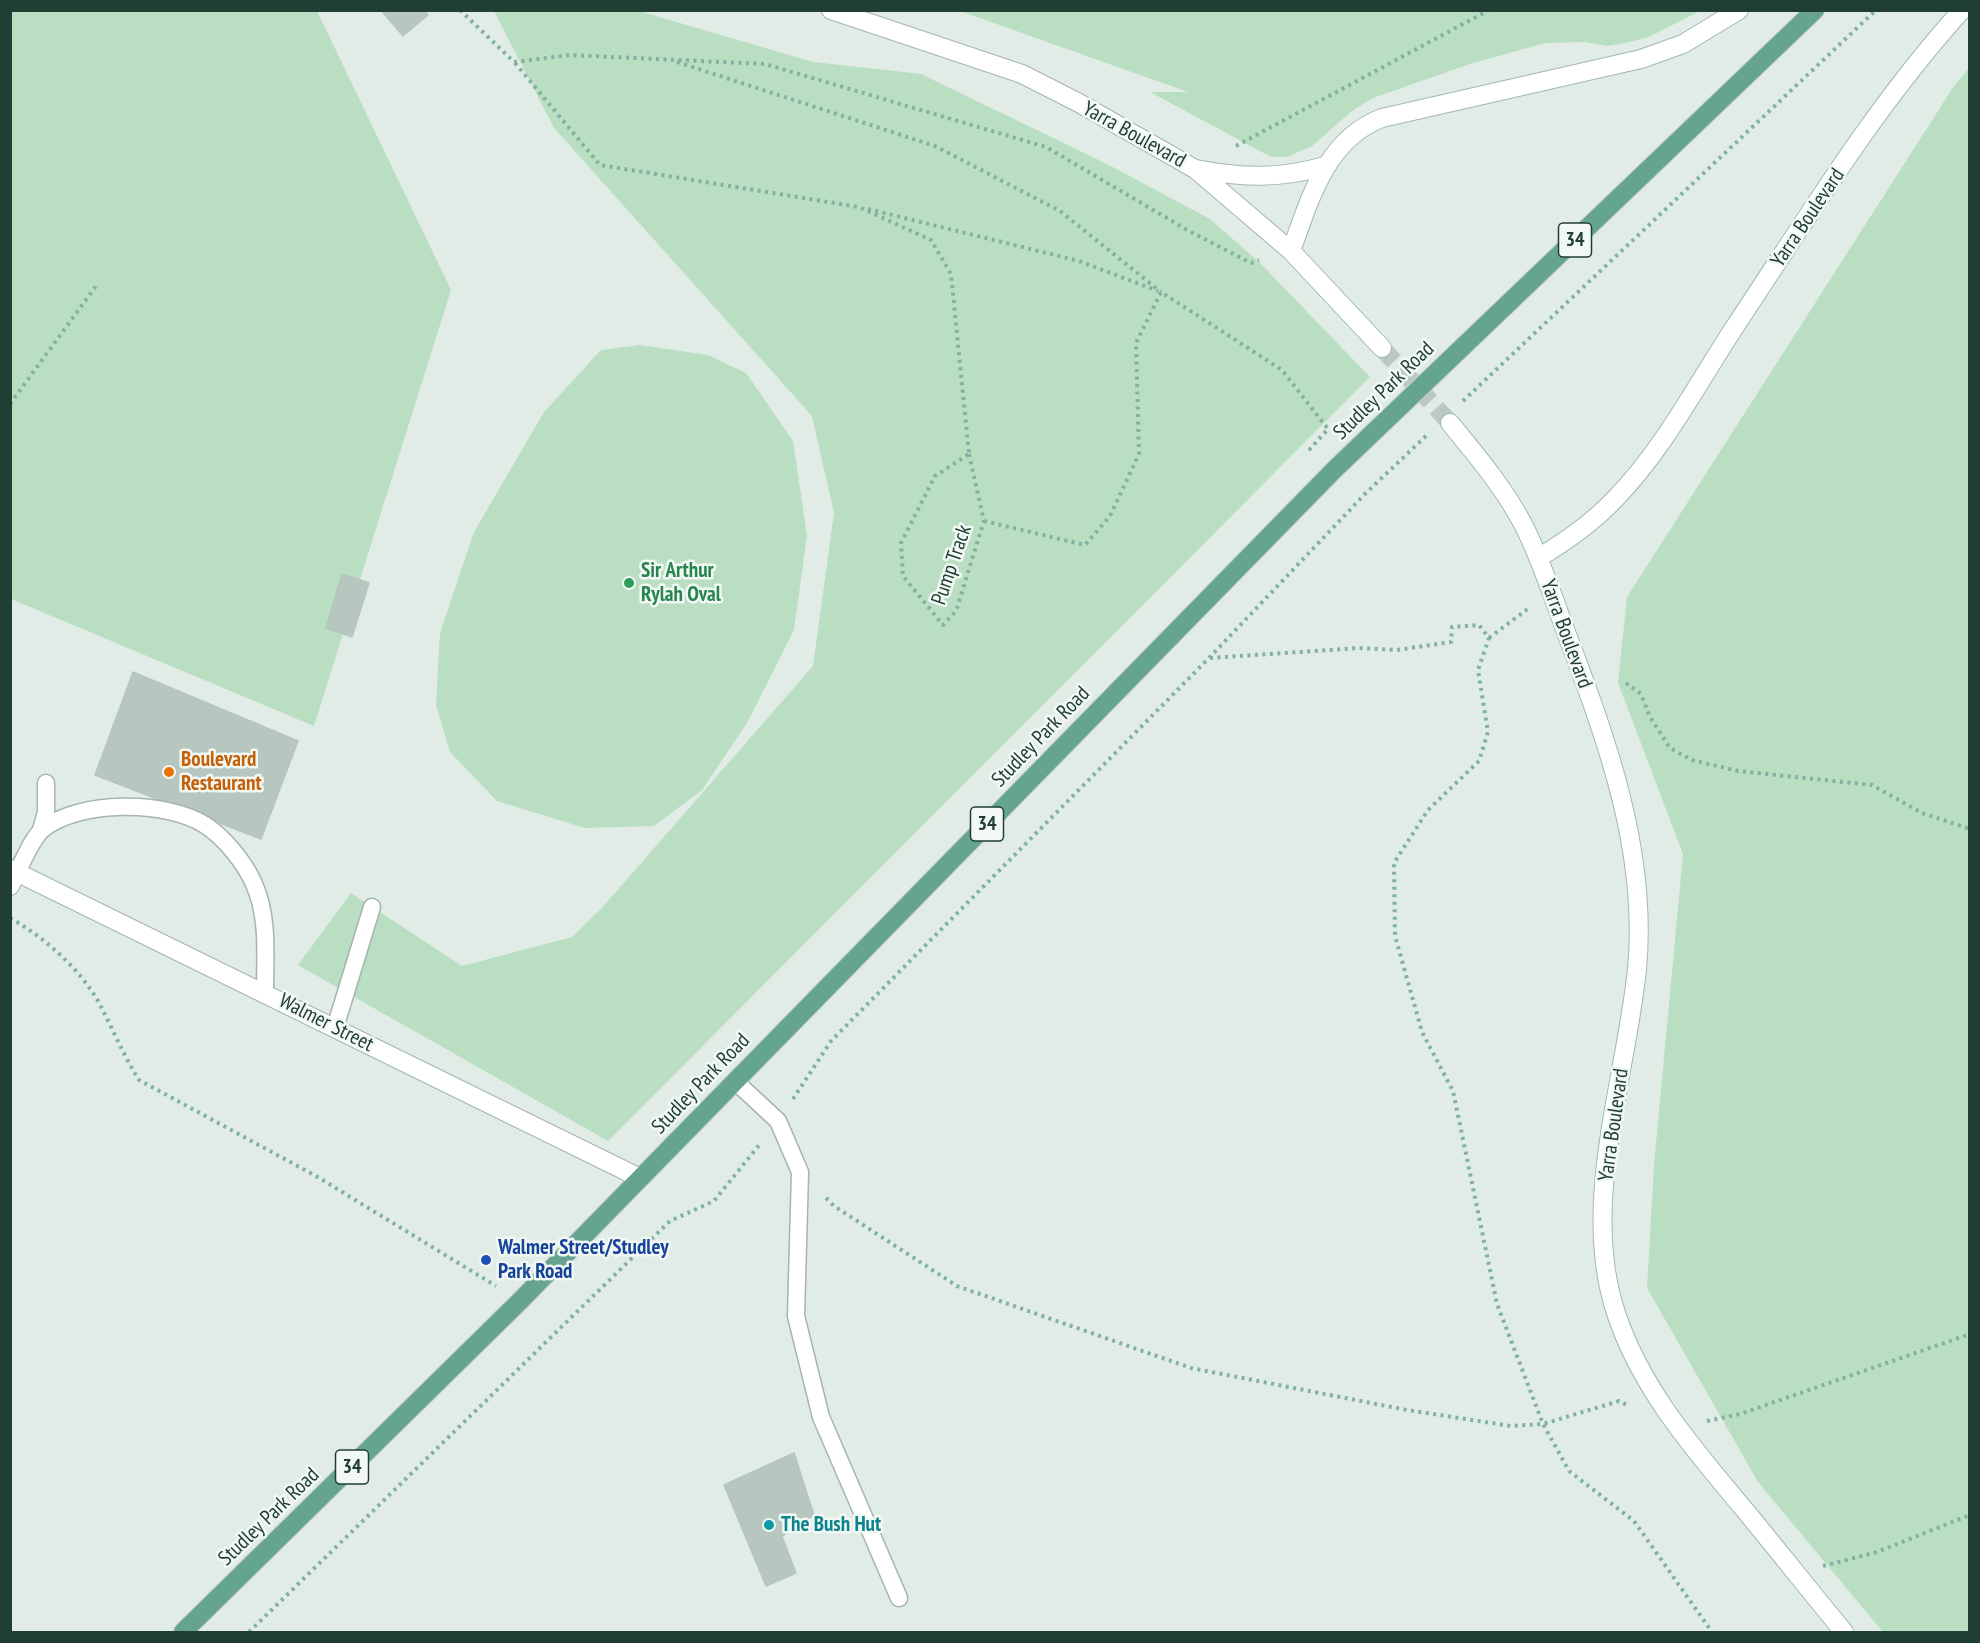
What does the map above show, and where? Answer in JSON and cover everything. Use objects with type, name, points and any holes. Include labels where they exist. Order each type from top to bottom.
[{"type":"main road","name":"Yarra Boulevard","points":[[831,10],[1022,74],[1195,169],[1291,251],[1382,348]]},
{"type":"main road","points":[[1291,251],[1313,192],[1326,166],[1352,133],[1366,124],[1641,60],[1683,44],[1739,10]]},
{"type":"main road","name":"Studley Park Road","points":[[183,1632],[520,1301],[1335,469],[1815,10]]},
{"type":"main road","name":"Yarra Boulevard","points":[[1538,558],[1589,522],[1636,476],[1667,434],[1734,327],[1866,131],[1938,37],[1962,10]]},
{"type":"main road","points":[[1195,169],[1233,176],[1267,178],[1296,175],[1326,166]]},
{"type":"main road","name":"Yarra Boulevard","points":[[1443,426],[1493,477],[1524,525],[1551,592],[1611,764],[1629,824],[1637,868],[1640,919],[1637,966],[1604,1190],[1602,1230],[1607,1277],[1615,1312],[1641,1372],[1677,1427],[1844,1632]]},
{"type":"main road","name":"Walmer Street","points":[[13,876],[265,992],[640,1178]]},
{"type":"lane","points":[[13,876],[41,830],[46,812],[46,783]]},
{"type":"lane","points":[[41,830],[71,814],[117,807],[157,808],[204,824],[226,843],[254,884],[265,926],[265,992]]},
{"type":"lane","points":[[335,1028],[372,907]]},
{"type":"lane","points":[[735,1081],[778,1121],[800,1172],[796,1316],[821,1417],[899,1598]]},
{"type":"path","points":[[460,10],[514,62],[600,165],[859,207],[1079,261],[1161,292]]},
{"type":"path","points":[[1195,169],[1489,10]]},
{"type":"path","points":[[1461,404],[1876,10]]},
{"type":"path","points":[[514,62],[570,55],[765,64],[1046,147],[1189,231],[1251,263],[1291,251]]},
{"type":"path","points":[[670,60],[935,146],[1060,211],[1161,292],[1282,370],[1328,429],[1310,449],[1335,469]]},
{"type":"path","points":[[859,207],[931,240],[951,274],[969,453]]},
{"type":"path","points":[[10,404],[96,286]]},
{"type":"path","points":[[984,521],[1085,545],[1110,516],[1139,454],[1136,343],[1161,292]]},
{"type":"path","points":[[249,1632],[670,1221],[714,1200],[778,1121],[831,1041],[1209,658],[1366,493],[1443,426]]},
{"type":"path","name":"Pump Track","points":[[969,453],[984,521],[956,611],[943,624],[903,576],[901,543],[936,476],[969,453]]},
{"type":"path","points":[[1551,592],[1489,638],[1478,670],[1488,732],[1479,761],[1428,810],[1394,863],[1395,936],[1422,1032],[1453,1091],[1497,1304],[1543,1424],[1569,1471],[1634,1521],[1712,1632]]},
{"type":"path","points":[[1209,658],[1359,648],[1397,650],[1451,642],[1452,627],[1479,625],[1489,638]]},
{"type":"path","points":[[1626,683],[1641,694],[1650,717],[1670,748],[1692,760],[1738,771],[1872,785],[1922,813],[1970,829]]},
{"type":"path","points":[[10,918],[29,928],[67,961],[97,1000],[124,1057],[139,1080],[316,1176],[520,1301]]},
{"type":"path","points":[[800,1172],[834,1206],[957,1286],[1191,1368],[1407,1410],[1511,1426],[1543,1424],[1619,1401],[1677,1427],[1740,1414],[1868,1372],[1970,1334]]},
{"type":"path","points":[[1797,1573],[1877,1552],[1970,1515]]},
{"type":"green space","points":[[10,11],[317,11],[451,290],[314,726],[11,599]]},
{"type":"green space","points":[[494,11],[639,11],[813,62],[921,74],[1107,164],[1210,219],[1260,263],[1370,377],[608,1141],[298,965],[351,893],[462,966],[572,937],[601,909],[813,666],[834,513],[812,416],[554,128]]},
{"type":"green space","points":[[960,11],[1700,11],[1649,37],[1625,43],[1606,46],[1585,42],[1545,43],[1470,64],[1373,98],[1352,111],[1312,146],[1287,157],[1271,157],[1150,92],[1188,92]]},
{"type":"green space","points":[[1969,68],[1969,1632],[1883,1632],[1758,1482],[1647,1288],[1654,1165],[1683,854],[1618,683],[1627,597],[1954,86]]},
{"type":"green space","name":"Sir Arthur Rylah Oval","points":[[640,345],[708,355],[746,373],[793,441],[807,535],[794,630],[747,723],[702,790],[654,826],[585,828],[497,801],[450,752],[436,705],[440,633],[474,532],[544,412],[601,350]]},
{"type":"building","points":[[381,10],[424,10],[428,15],[403,36]]},
{"type":"building","points":[[342,574],[369,583],[352,637],[326,628]]},
{"type":"building","points":[[133,672],[298,741],[261,839],[95,775]]},
{"type":"building","name":"The Bush Hut","points":[[794,1453],[814,1515],[782,1536],[796,1573],[766,1586],[724,1485]]},
{"type":"tunnel","points":[[1382,348],[1450,423]]},
{"type":"place","name":"Sir Arthur Rylah Oval","points":[[629,583]]},
{"type":"place","name":"Boulevard Restaurant","points":[[169,772]]},
{"type":"place","name":"Walmer Street/Studley Park Road","points":[[486,1260]]},
{"type":"place","name":"The Bush Hut","points":[[769,1525]]}]
